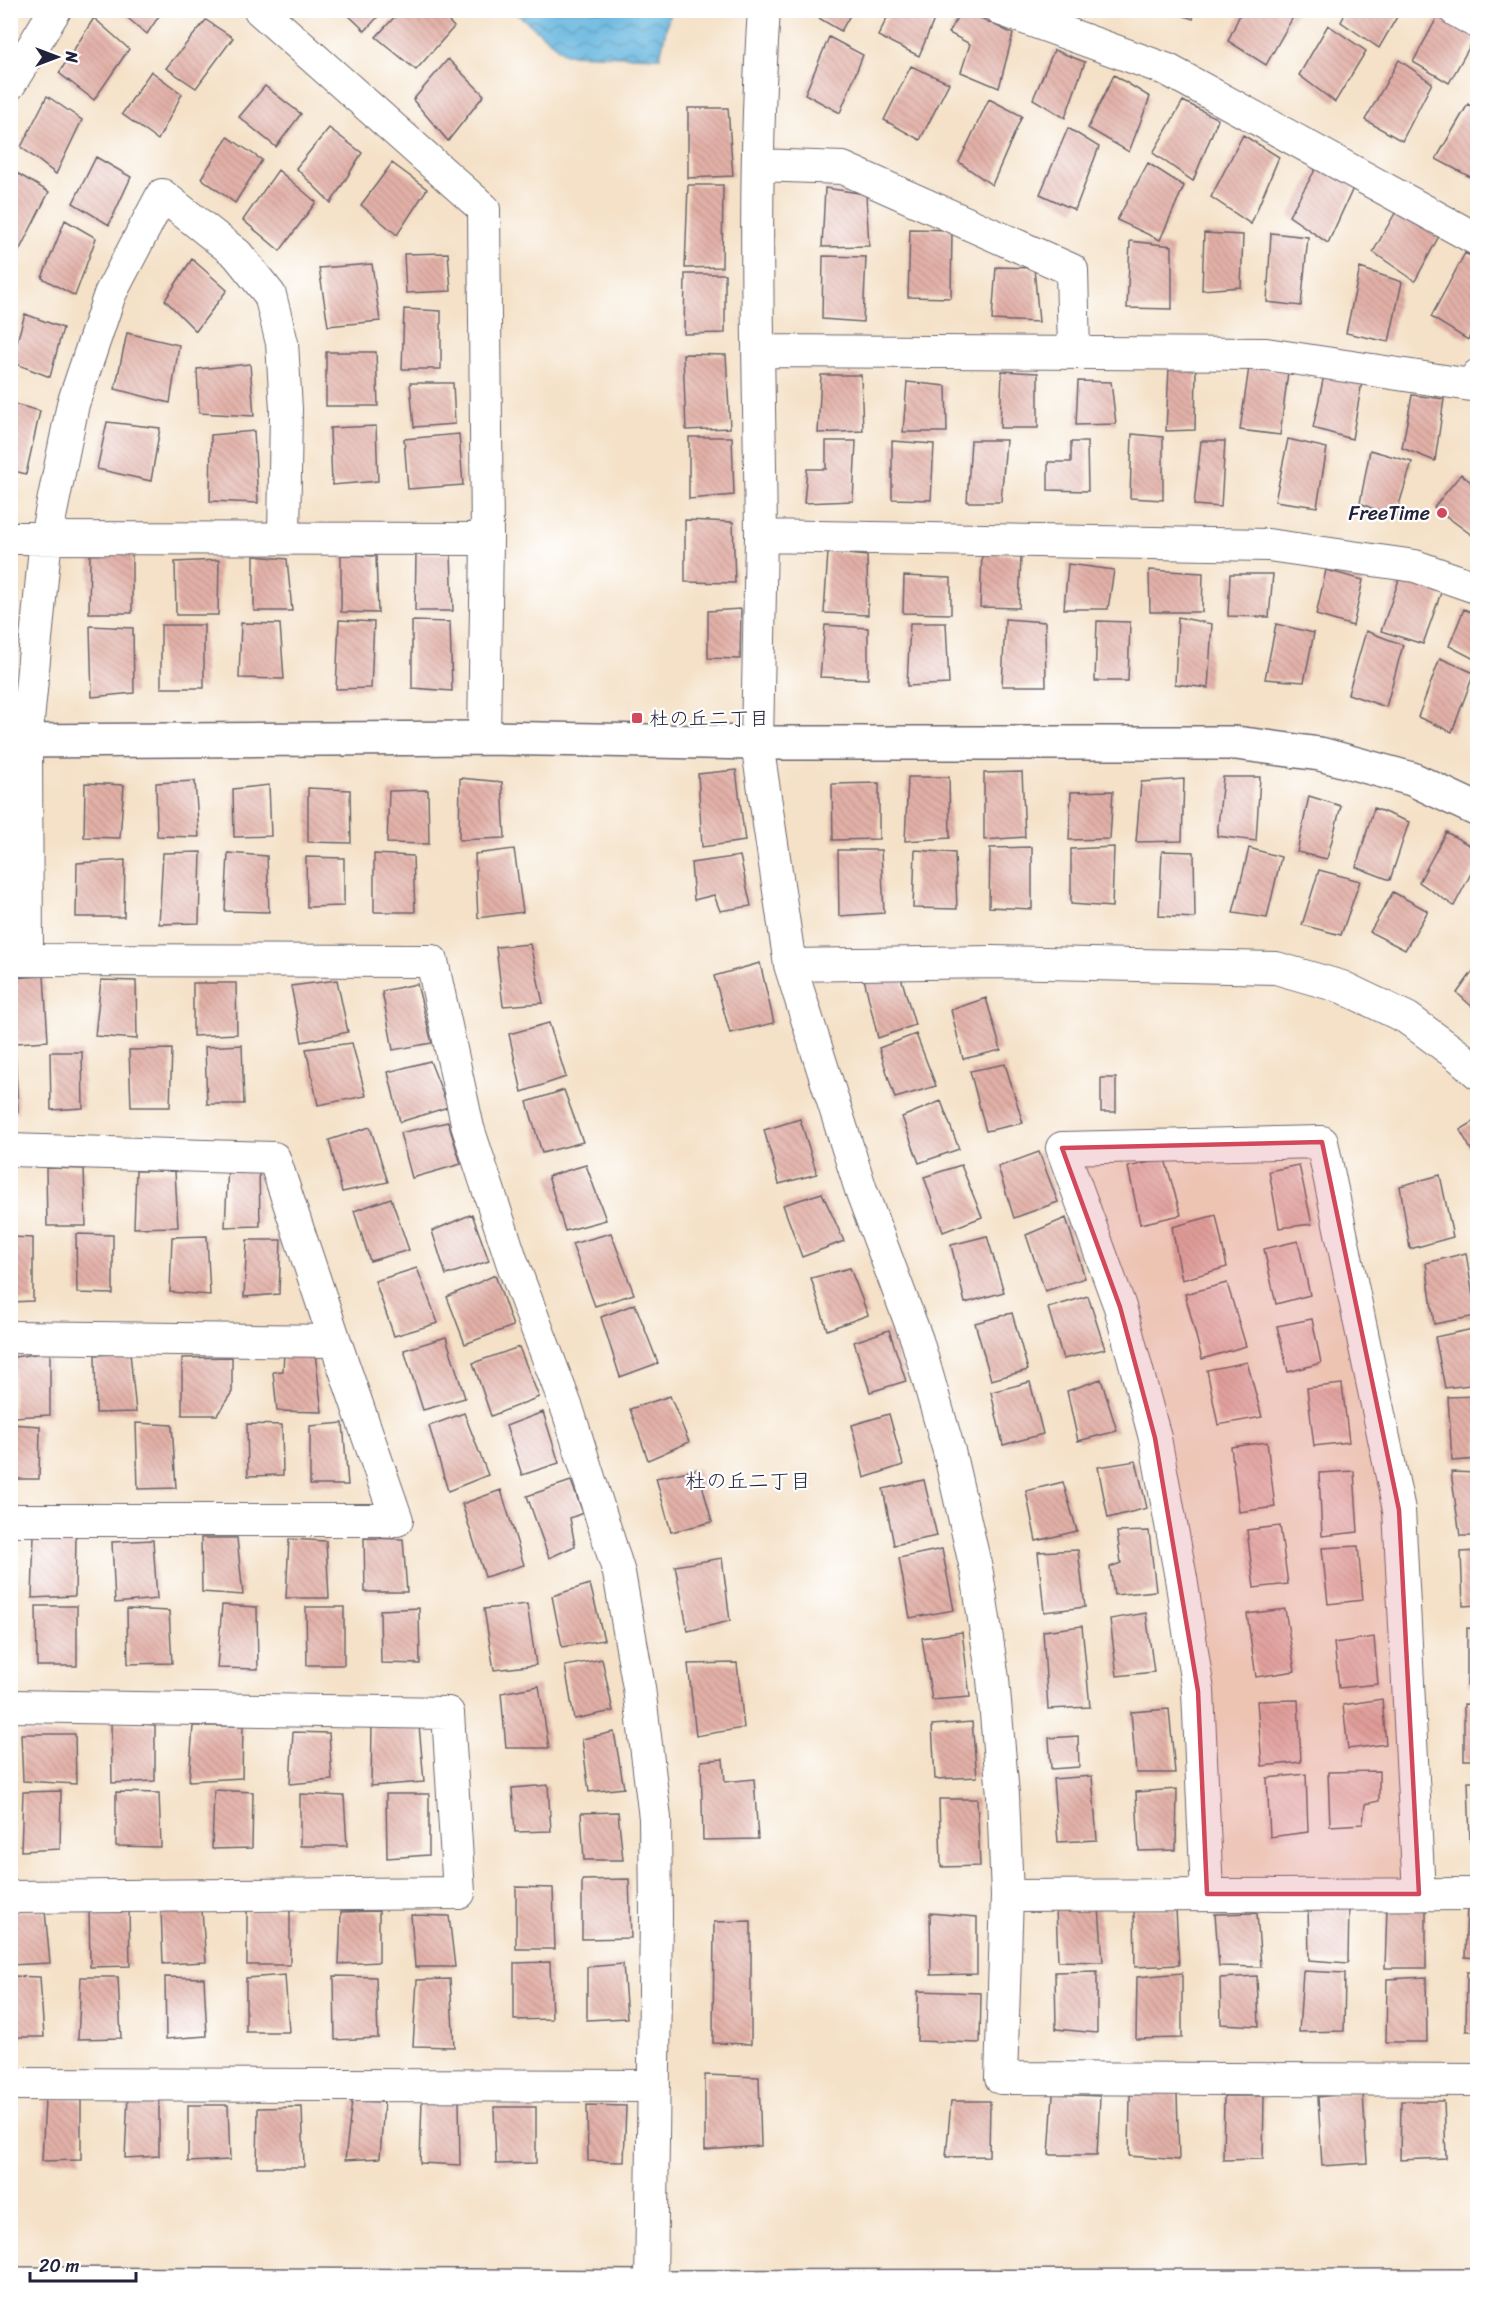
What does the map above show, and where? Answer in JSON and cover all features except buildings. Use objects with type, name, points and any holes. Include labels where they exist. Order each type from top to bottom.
[{"type":"street","points":[[10,84],[55,10]]},
{"type":"street","points":[[260,10],[484,209],[487,539],[484,738]]},
{"type":"street","points":[[764,10],[759,88],[758,165],[761,536],[757,743],[790,965],[861,1190],[917,1340],[950,1450],[977,1573],[993,1679],[1003,1795],[1007,1896],[1001,2078],[1478,2080]]},
{"type":"street","points":[[1002,10],[1168,70],[1478,240]]},
{"type":"street","points":[[1455,10],[1478,23]]},
{"type":"street","points":[[758,165],[843,168],[1072,270],[1074,352]]},
{"type":"street","points":[[284,537],[285,398],[282,343],[270,295],[237,254],[162,195],[110,294],[73,404],[46,537],[18,741],[19,960],[432,961],[468,1128],[512,1262],[568,1412],[619,1573],[639,1688],[654,1818],[656,1916],[651,2287]]},
{"type":"street","points":[[759,351],[1266,354],[1471,385],[1478,375]]},
{"type":"street","points":[[761,536],[1268,545],[1415,566],[1478,588]]},
{"type":"street","points":[[10,538],[487,539]]},
{"type":"street","points":[[18,741],[484,738],[757,743],[1236,743],[1320,754],[1412,779],[1478,810]]},
{"type":"street","points":[[790,965],[993,962],[1276,968],[1342,987],[1407,1018],[1478,1073]]},
{"type":"street","points":[[1207,1894],[1198,1691],[1181,1578],[1155,1438],[1120,1307],[1062,1148],[1322,1142],[1399,1510],[1419,1894]]},
{"type":"street","points":[[10,1150],[274,1158],[397,1520],[10,1520]]},
{"type":"street","points":[[10,1337],[335,1341]]},
{"type":"street","points":[[10,1706],[448,1713],[459,1893],[10,1897]]},
{"type":"street","points":[[1007,1896],[1478,1894]]},
{"type":"street","points":[[10,2084],[654,2086]]},
{"type":"street","points":[[10,2284],[651,2287],[1478,2286]]},
{"type":"highlighted area","points":[[1322,1142],[1399,1510],[1419,1894],[1207,1894],[1198,1691],[1155,1438],[1120,1307],[1062,1148]]},
{"type":"water","points":[[514,11],[670,11],[660,57],[566,54]]},
{"type":"place","name":"FreeTime","points":[[1442,513]]},
{"type":"place","name":"杜の丘二丁目","points":[[637,718]]},
{"type":"district","name":"杜の丘二丁目","points":[[748,1481]]}]
